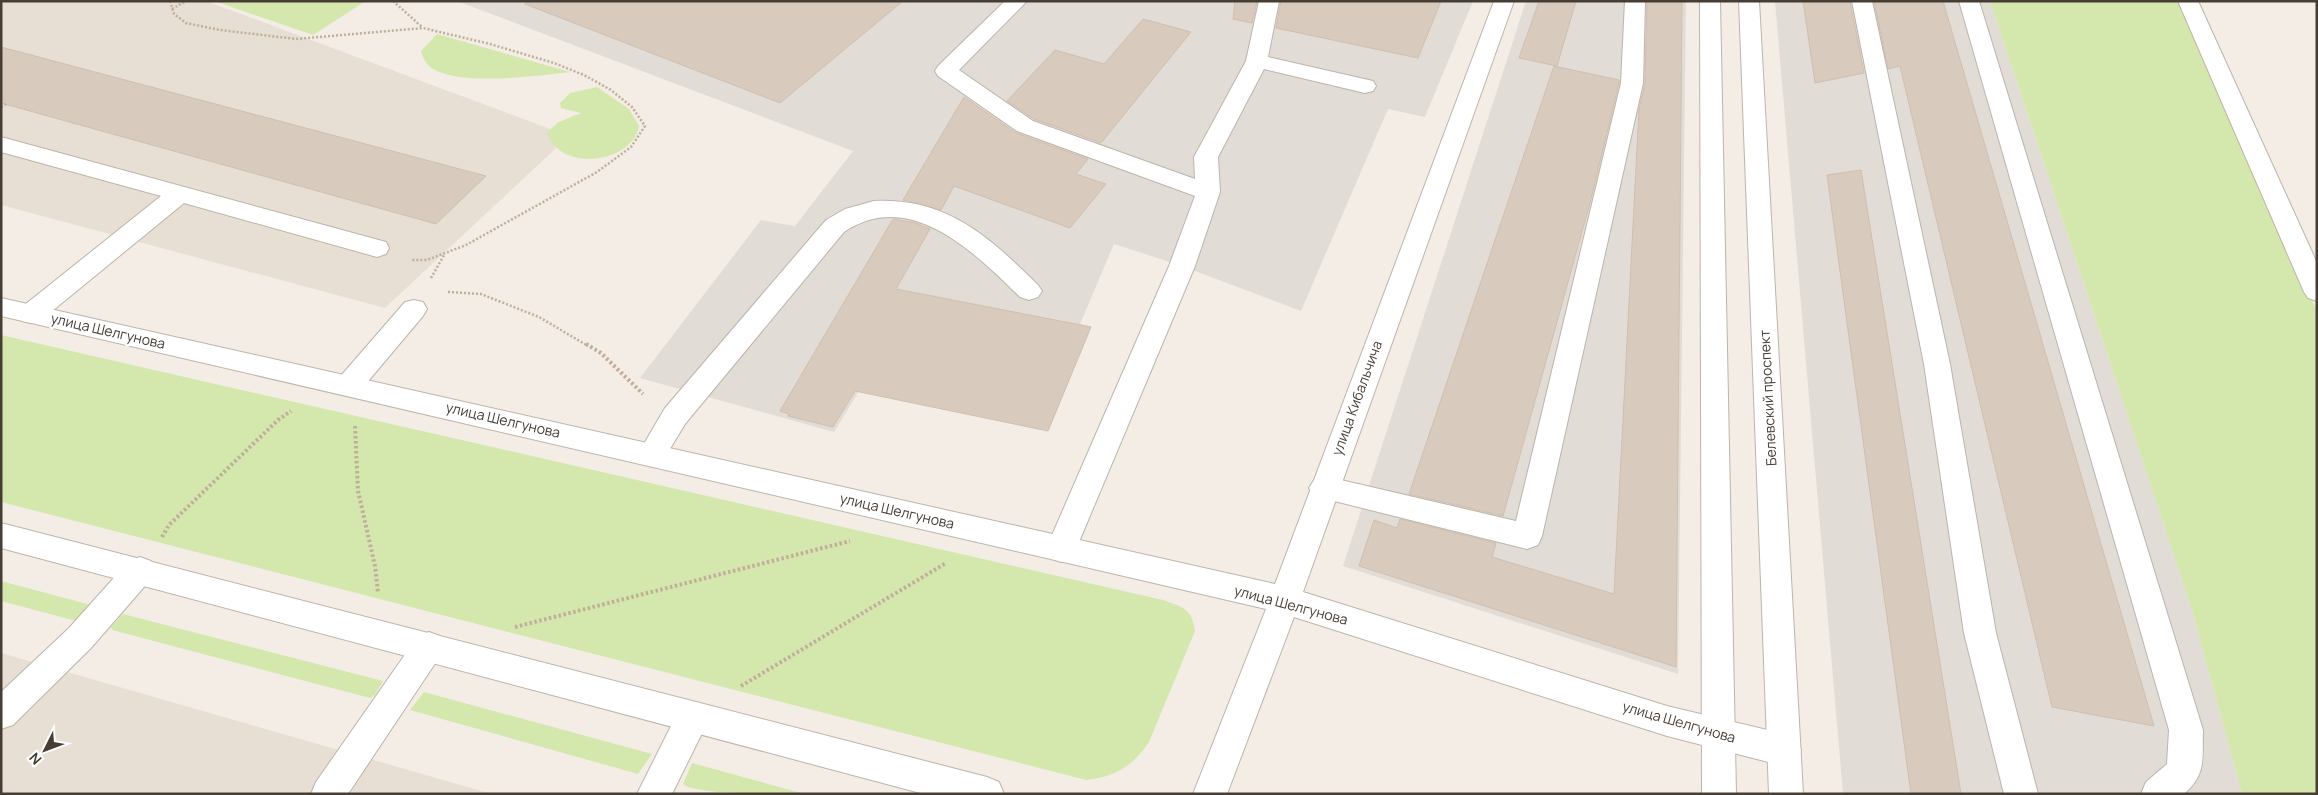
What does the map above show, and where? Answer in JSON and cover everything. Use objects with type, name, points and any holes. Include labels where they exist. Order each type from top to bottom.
[{"type":"street","points":[[1017,1],[946,71],[1025,126],[1208,192]]},
{"type":"street","points":[[1061,549],[1182,266],[1208,192],[1206,158],[1257,61],[1270,1]]},
{"type":"street","name":"улица Кибальчича","points":[[1210,794],[1285,600],[1324,488],[1504,1]]},
{"type":"street","points":[[1324,488],[1527,536],[1632,83],[1635,1]]},
{"type":"street","points":[[1710,1],[1719,794]]},
{"type":"street","name":"Белевский проспект","points":[[1749,1],[1786,794]]},
{"type":"street","points":[[1862,1],[1937,364],[1980,633],[2021,794]]},
{"type":"street","points":[[1969,1],[2186,730],[2184,772],[2158,794]]},
{"type":"street","points":[[2188,1],[2317,292]]},
{"type":"street","points":[[1257,61],[1365,86]]},
{"type":"street","points":[[1,144],[377,248]]},
{"type":"street","points":[[31,314],[180,193]]},
{"type":"street","points":[[652,454],[675,416],[835,226],[853,214],[876,209],[900,211],[940,221],[966,233],[1029,291]]},
{"type":"street","name":"улица Шелгунова","points":[[1,307],[652,454],[1285,600],[1667,721],[1784,750]]},
{"type":"street","points":[[341,384],[414,309]]},
{"type":"street","points":[[1,535],[986,794]]},
{"type":"street","points":[[1,714],[80,638],[140,570]]},
{"type":"street","points":[[328,794],[429,646]]},
{"type":"street","points":[[654,794],[693,717]]},
{"type":"path","points":[[170,1],[174,14],[186,23],[203,28],[296,39],[423,28],[447,33],[579,71],[632,106],[640,115],[644,126],[640,138],[597,172],[444,255],[427,260],[410,260],[386,256],[377,248]]},
{"type":"path","points":[[172,10],[186,1]]},
{"type":"path","points":[[392,1],[423,28]]},
{"type":"path","points":[[1,107],[6,104]]},
{"type":"path","points":[[443,292],[481,294],[539,317],[601,353],[634,388],[675,416]]},
{"type":"path","points":[[140,570],[169,525],[278,420],[341,384],[356,440],[358,491],[375,566],[383,634]]},
{"type":"path","points":[[693,717],[791,654],[994,534]]},
{"type":"path","points":[[514,627],[859,538]]},
{"type":"shaded area","points":[[1,1],[206,1],[569,136],[385,308],[1,205]]},
{"type":"shaded area","points":[[457,1],[1473,1],[1425,117],[1388,109],[1301,311],[1182,266],[1114,244],[1080,324],[1091,327],[1048,431],[859,391],[834,432],[640,378],[761,220],[795,226],[853,151]]},
{"type":"shaded area","points":[[1526,1],[1686,1],[1678,674],[1343,566]]},
{"type":"shaded area","points":[[1775,1],[1990,1],[2192,610],[2242,794],[1843,794]]},
{"type":"shaded area","points":[[1,653],[492,794],[1,794]]},
{"type":"green space","points":[[214,1],[366,1],[313,35]]},
{"type":"green space","points":[[1990,1],[2181,1],[2317,311],[2317,794],[2242,794],[2192,610]]},
{"type":"green space","points":[[437,34],[570,72],[484,79],[450,75],[437,71],[426,63],[421,51]]},
{"type":"green space","points":[[597,87],[629,109],[639,126],[634,139],[623,149],[595,159],[565,154],[554,145],[547,132],[559,122],[581,113],[561,108],[560,103],[570,93]]},
{"type":"green space","points":[[1,335],[1163,600],[1181,607],[1189,613],[1194,623],[1195,631],[1149,742],[1130,764],[1122,769],[1106,776],[1086,780],[1,502]]},
{"type":"green space","points":[[1,581],[91,605],[76,621],[1,601]]},
{"type":"green space","points":[[123,614],[383,681],[375,695],[370,698],[112,630],[111,627]]},
{"type":"green space","points":[[424,692],[652,754],[638,774],[410,710]]},
{"type":"green space","points":[[692,763],[805,794],[740,793],[690,788],[683,784]]},
{"type":"building","points":[[526,1],[903,1],[780,103],[525,4]]},
{"type":"building","points":[[1235,1],[1257,1],[1252,23],[1233,19]]},
{"type":"building","points":[[1281,1],[1441,1],[1418,58],[1276,28]]},
{"type":"building","points":[[1539,1],[1576,1],[1557,66],[1519,58]]},
{"type":"building","points":[[1647,1],[1682,1],[1676,667],[1359,566],[1374,520],[1397,528],[1400,519],[1496,543],[1492,557],[1614,594],[1639,109],[1645,83]]},
{"type":"building","points":[[1803,1],[1850,1],[1864,73],[1815,83]]},
{"type":"building","points":[[1874,1],[1943,1],[2154,726],[2052,707],[1900,66],[1888,69]]},
{"type":"building","points":[[1143,19],[1191,32],[1101,143],[1034,119],[1007,101],[1055,50],[1104,64]]},
{"type":"building","points":[[1,47],[486,176],[436,224],[1,103]]},
{"type":"building","points":[[1554,66],[1619,80],[1619,83],[1590,203],[1503,516],[1409,494]]},
{"type":"building","points":[[964,97],[1016,133],[1088,159],[1076,174],[1106,184],[1070,228],[954,186],[941,210],[903,200]]},
{"type":"building","points":[[1861,170],[1961,794],[1911,794],[1827,175]]},
{"type":"building","points":[[893,219],[916,223],[930,229],[896,289],[1091,327],[1048,431],[855,391],[833,427],[788,416],[789,414],[780,411]]}]
